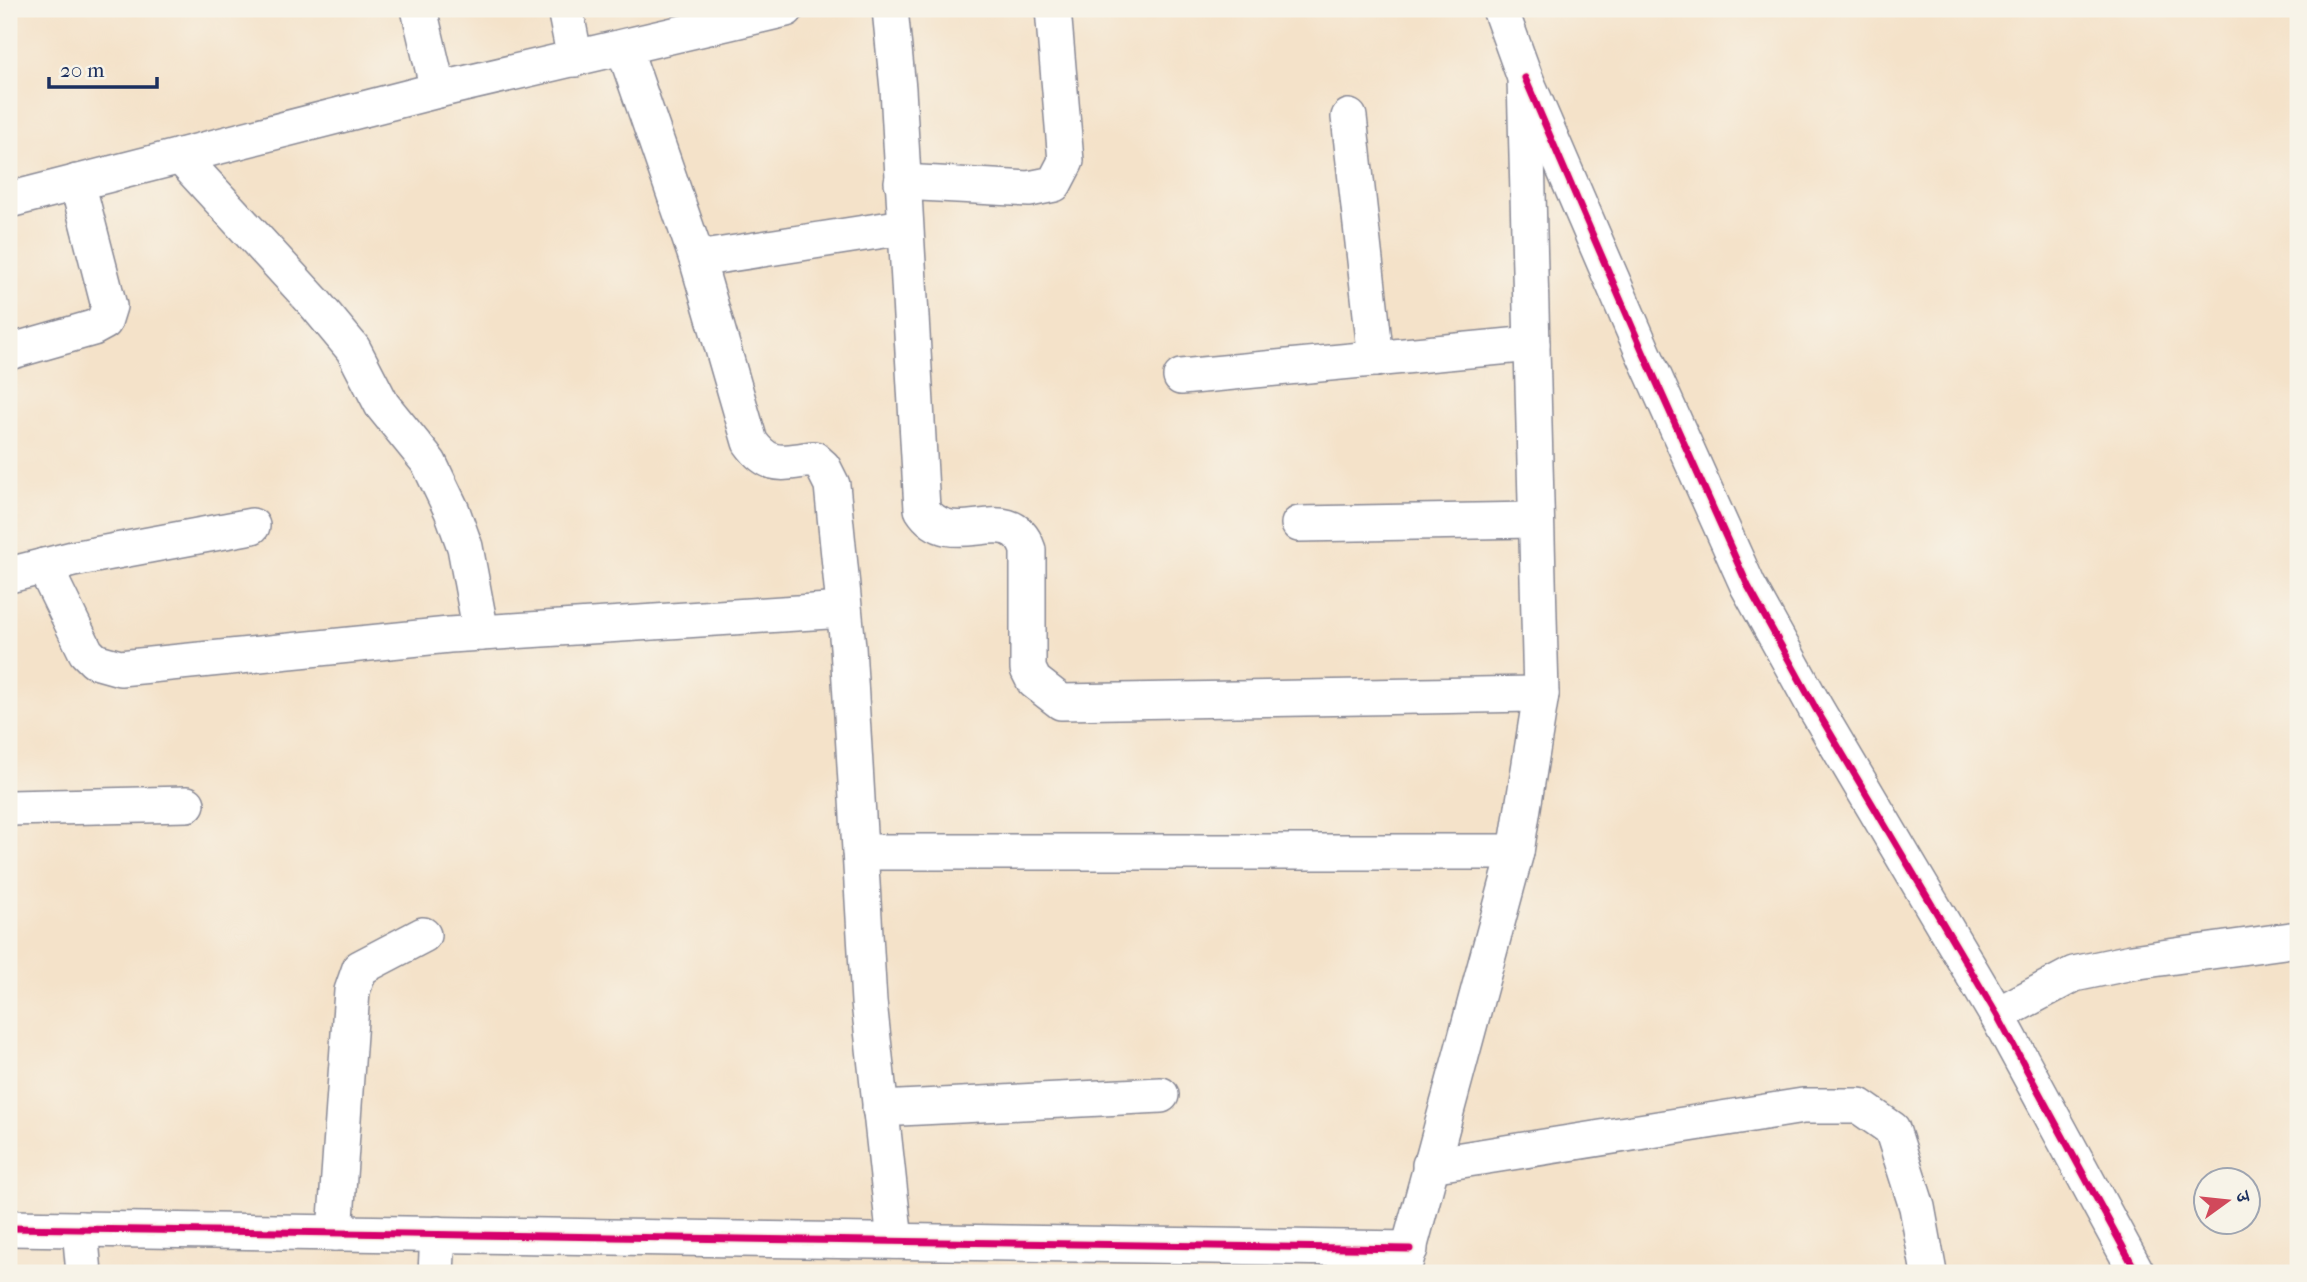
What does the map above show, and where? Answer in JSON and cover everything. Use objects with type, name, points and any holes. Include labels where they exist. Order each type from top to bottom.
[{"type":"street","points":[[419,9],[438,90]]},
{"type":"street","points":[[565,9],[575,59]]},
{"type":"street","points":[[9,200],[438,90],[624,48],[701,19],[786,9]]},
{"type":"street","points":[[890,9],[898,89],[922,509],[928,519],[946,530],[998,524],[1014,531],[1025,541],[1028,550],[1028,669],[1034,681],[1061,702],[1541,694]]},
{"type":"street","points":[[902,182],[1028,188],[1054,184],[1066,161],[1053,9]]},
{"type":"street","points":[[1500,9],[1525,78],[1748,586],[1816,709],[1997,1015],[2137,1273]]},
{"type":"street","points":[[624,48],[696,259],[750,442],[760,456],[771,463],[814,459],[823,467],[832,485],[844,610],[869,1002],[895,1241]]},
{"type":"street","points":[[9,1228],[895,1241],[1406,1261],[1516,852],[1541,694],[1525,78]]},
{"type":"street","points":[[1349,117],[1376,359]]},
{"type":"street","points":[[180,156],[313,301],[353,349],[382,405],[429,463],[452,510],[465,547],[481,633]]},
{"type":"street","points":[[9,352],[93,328],[104,322],[108,306],[77,183]]},
{"type":"street","points":[[696,259],[904,227]]},
{"type":"street","points":[[1181,377],[1532,344]]},
{"type":"street","points":[[1299,524],[1535,520]]},
{"type":"street","points":[[9,575],[252,526]]},
{"type":"street","points":[[44,566],[86,652],[95,660],[120,668],[481,633],[844,610]]},
{"type":"street","points":[[9,808],[187,804]]},
{"type":"street","points":[[860,852],[1516,852]]},
{"type":"street","points":[[335,1233],[352,991],[359,968],[423,934]]},
{"type":"street","points":[[1997,1015],[2074,974],[2132,962],[2298,939]]},
{"type":"street","points":[[880,1109],[1161,1095]]},
{"type":"street","points":[[1430,1164],[1803,1106],[1859,1106],[1892,1129],[1917,1208],[1928,1273]]},
{"type":"street","points":[[80,1229],[84,1273]]},
{"type":"street","points":[[436,1273],[438,1234]]},
{"type":"cycle path","points":[[1525,78],[1748,586],[1816,709],[1997,1015],[2137,1273]]},
{"type":"cycle path","points":[[9,1228],[1410,1249]]}]
